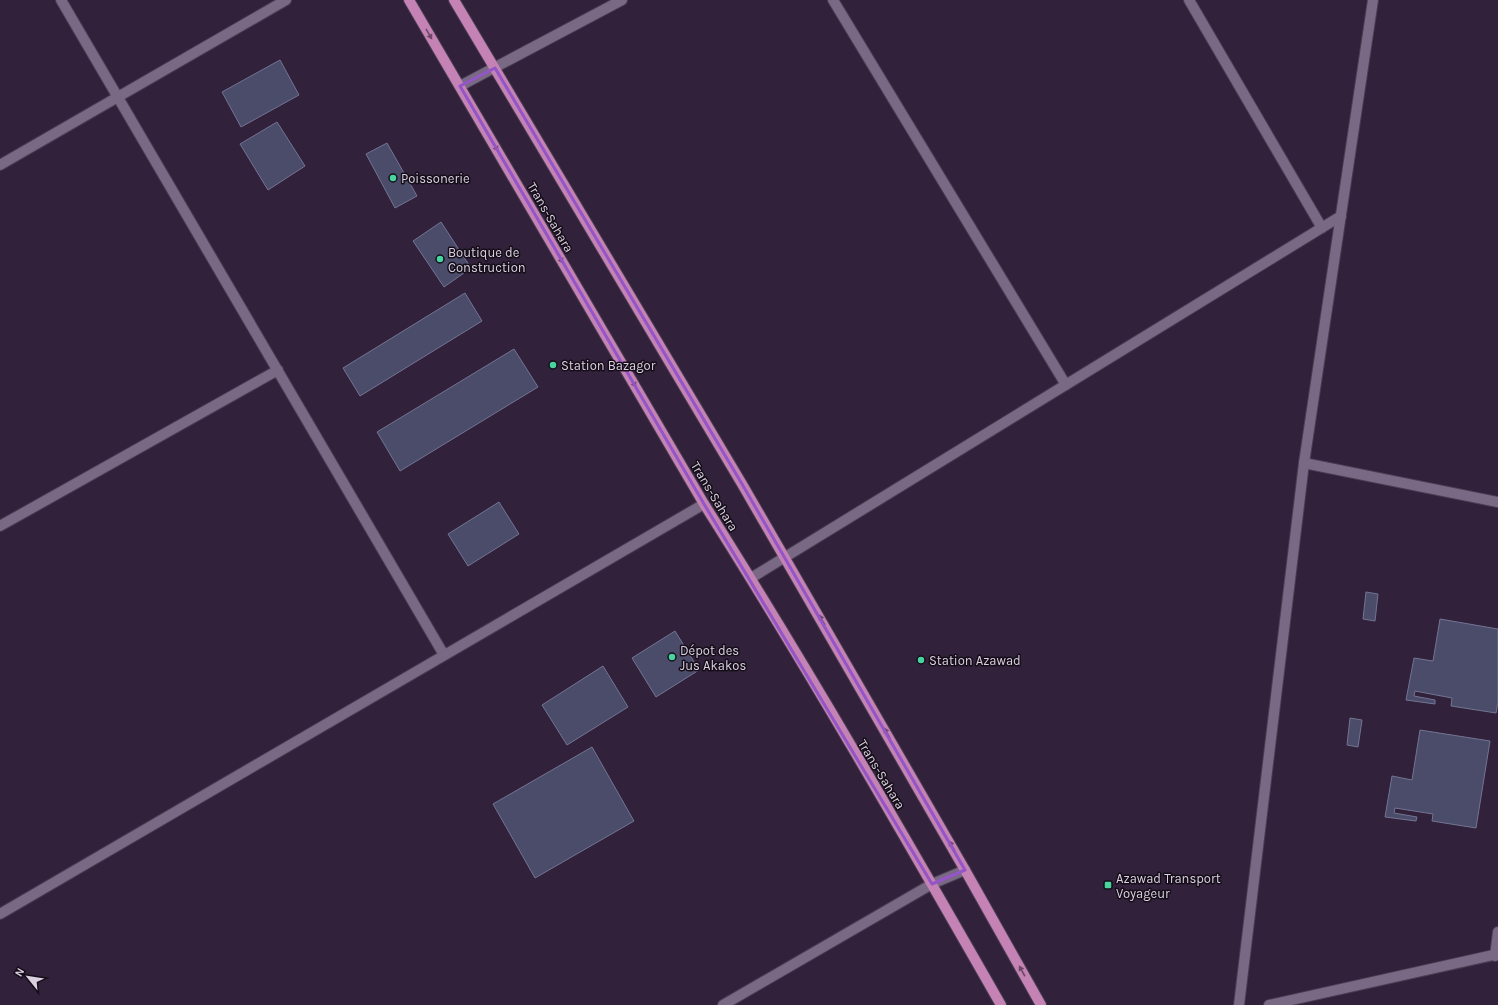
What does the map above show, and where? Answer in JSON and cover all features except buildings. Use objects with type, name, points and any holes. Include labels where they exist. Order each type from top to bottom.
[{"type":"main road","name":"Trans-Sahara","points":[[409,0],[704,504],[751,578],[932,884],[1001,1005]]},
{"type":"main road","name":"Trans-Sahara","points":[[454,0],[785,557],[1042,1005]]},
{"type":"street","points":[[61,0],[444,655]]},
{"type":"street","points":[[0,165],[117,96],[286,0]]},
{"type":"street","points":[[460,86],[622,0]]},
{"type":"street","points":[[833,0],[1066,385]]},
{"type":"street","points":[[1189,0],[1322,228]]},
{"type":"street","points":[[1239,1005],[1304,463],[1373,0]]},
{"type":"street","points":[[751,578],[1341,216]]},
{"type":"street","points":[[0,526],[278,370]]},
{"type":"street","points":[[1304,463],[1498,502]]},
{"type":"street","points":[[0,914],[704,504]]},
{"type":"street","points":[[723,1005],[932,884],[965,870]]},
{"type":"street","points":[[1269,1005],[1496,955],[1498,932]]},
{"type":"highlighted area","points":[[495,68],[742,484],[965,870],[932,884],[704,504],[460,86]]},
{"type":"place","name":"Poissonerie","points":[[393,178]]},
{"type":"place","name":"Boutique de Construction","points":[[440,259]]},
{"type":"place","name":"Station Bazagor","points":[[553,365]]},
{"type":"place","name":"Dépot des Jus Akakos","points":[[672,657]]},
{"type":"place","name":"Station Azawad","points":[[921,660]]},
{"type":"place","name":"Azawad Transport Voyageur","points":[[1108,885]]}]
